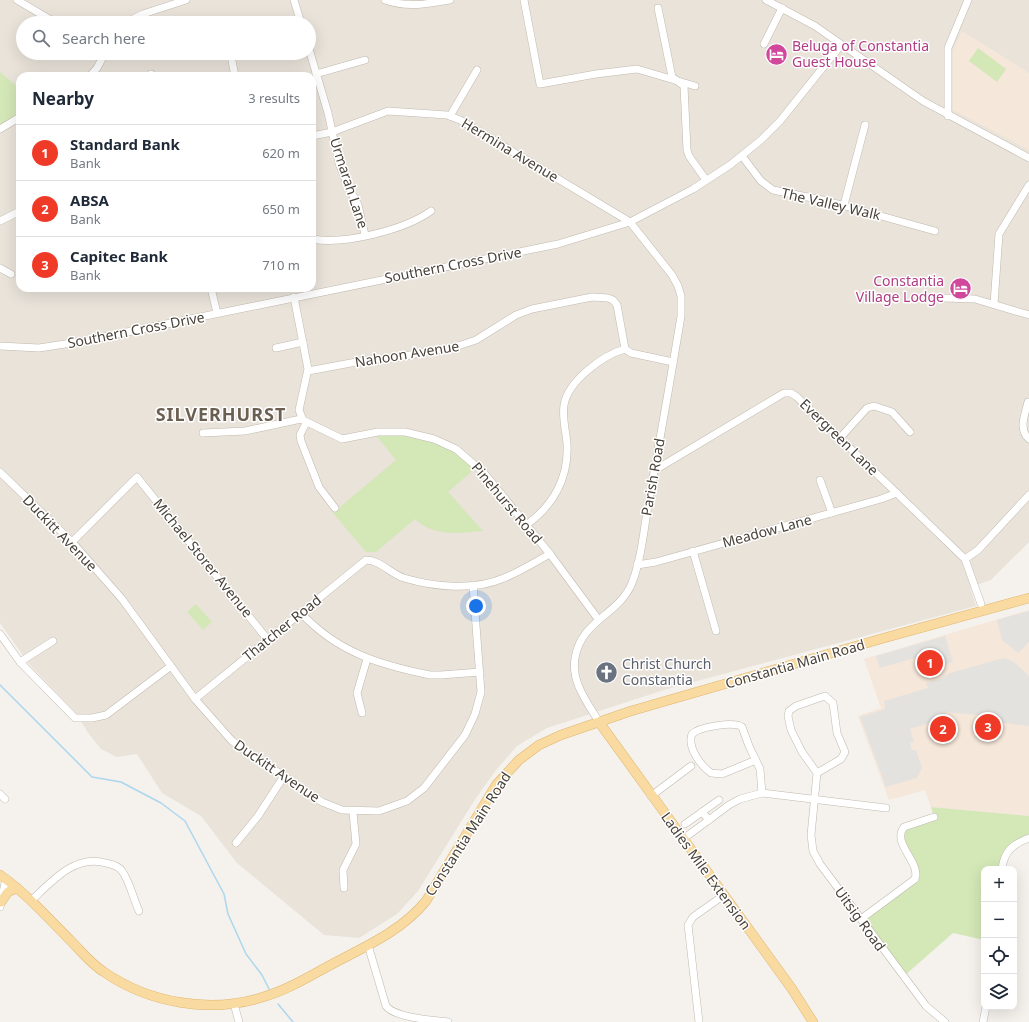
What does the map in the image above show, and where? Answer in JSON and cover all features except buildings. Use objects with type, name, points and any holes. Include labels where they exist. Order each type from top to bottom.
[{"type":"main road","name":"Constantia Main Road","points":[[3,877],[31,901],[102,971],[122,984],[142,992],[184,1003],[216,1005],[234,1004],[264,997],[285,988],[368,945],[405,922],[426,901],[496,785],[510,768],[539,745],[631,710],[1029,598]]},
{"type":"main road","name":"Ladies Mile Extension","points":[[599,722],[651,796],[792,989],[813,1022]]},
{"type":"main road","points":[[0,904],[9,891],[17,888]]},
{"type":"street","points":[[16,0],[44,16]]},
{"type":"street","points":[[140,16],[186,0]]},
{"type":"street","points":[[294,0],[300,16]]},
{"type":"street","points":[[386,0],[404,5],[416,5],[450,0]]},
{"type":"street","points":[[524,0],[540,84],[596,74],[637,69],[695,86]]},
{"type":"street","points":[[766,0],[816,26],[899,85],[948,116],[1029,158]]},
{"type":"street","points":[[948,116],[948,48],[968,0]]},
{"type":"street","points":[[658,8],[672,77],[684,86],[687,150],[689,156],[706,180]]},
{"type":"street","points":[[764,44],[782,8]]},
{"type":"street","name":"Southern Cross Drive","points":[[0,346],[23,348],[53,346],[558,244],[630,222],[706,180],[742,156],[780,121],[841,45]]},
{"type":"street","points":[[94,72],[101,60]]},
{"type":"street","points":[[232,60],[234,72]]},
{"type":"street","name":"Urmarah Lane","points":[[312,60],[315,72]]},
{"type":"street","points":[[316,74],[365,60]]},
{"type":"street","points":[[450,116],[477,70]]},
{"type":"street","name":"Urmarah Lane","points":[[316,74],[343,174],[358,205],[366,235]]},
{"type":"street","name":"Hermina Avenue","points":[[316,135],[332,132],[388,111],[450,116],[460,120],[630,222]]},
{"type":"street","points":[[0,129],[16,119]]},
{"type":"street","points":[[844,205],[864,125]]},
{"type":"street","name":"The Valley Walk","points":[[742,156],[761,181],[773,190],[844,205],[935,231]]},
{"type":"street","points":[[994,304],[999,234],[1029,185]]},
{"type":"street","points":[[316,239],[332,240],[399,228],[431,211]]},
{"type":"street","points":[[0,221],[16,213]]},
{"type":"street","name":"Parish Road","points":[[599,722],[579,690],[574,666],[580,641],[587,630],[624,597],[632,583],[637,565],[655,470],[681,316],[681,296],[672,275],[630,222]]},
{"type":"street","points":[[0,268],[12,274]]},
{"type":"street","points":[[212,292],[217,313]]},
{"type":"street","points":[[294,297],[308,371],[299,410],[304,421],[300,435],[301,441],[319,487],[335,508]]},
{"type":"street","name":"Nahoon Avenue","points":[[308,371],[367,360],[394,358],[458,346],[476,340],[525,311],[592,297],[608,298],[613,300],[617,305],[625,349]]},
{"type":"street","points":[[944,298],[967,298],[994,304],[1029,315]]},
{"type":"street","points":[[276,348],[303,342]]},
{"type":"street","points":[[526,525],[551,501],[560,485],[564,473],[567,444],[564,412],[568,393],[600,360],[614,352],[625,349],[631,353],[673,362]]},
{"type":"street","name":"Evergreen Lane","points":[[655,470],[784,393],[790,393],[798,396],[965,559],[980,604]]},
{"type":"street","points":[[1028,402],[1022,428],[1023,433],[1029,439]]},
{"type":"street","points":[[840,438],[867,408],[874,406],[892,412],[910,432]]},
{"type":"street","points":[[203,433],[245,431],[304,421]]},
{"type":"street","name":"Pinehurst Road","points":[[304,421],[342,439],[386,432],[414,434],[434,439],[456,449],[477,465],[550,554],[598,619]]},
{"type":"street","points":[[657,457],[669,462]]},
{"type":"street","name":"Duckitt Avenue","points":[[0,472],[72,542],[122,599],[195,698],[232,741],[322,802],[337,809],[353,812],[379,812],[407,801],[424,788],[441,768],[470,726],[479,704],[480,672],[473,585]]},
{"type":"street","name":"Michael Storer Avenue","points":[[72,542],[137,477],[268,640]]},
{"type":"street","points":[[820,480],[832,513]]},
{"type":"street","name":"Meadow Lane","points":[[637,565],[656,562],[881,499],[897,493]]},
{"type":"street","points":[[965,559],[978,550],[1029,495]]},
{"type":"street","points":[[693,551],[716,631]]},
{"type":"street","points":[[473,585],[503,578],[550,554]]},
{"type":"street","name":"Thatcher Road","points":[[195,698],[364,561],[368,560],[400,576],[417,582],[473,585]]},
{"type":"street","points":[[301,613],[319,631],[367,659],[430,675],[441,676],[480,672]]},
{"type":"street","points":[[0,634],[20,662],[70,715],[78,718],[100,717],[106,715],[171,666]]},
{"type":"street","points":[[20,662],[53,641]]},
{"type":"street","points":[[362,713],[357,693],[367,659]]},
{"type":"street","points":[[825,696],[833,703],[837,733],[845,752],[841,759],[817,773],[799,746],[791,730],[788,716],[789,711],[796,706],[825,696]]},
{"type":"street","points":[[756,760],[722,774],[711,773],[690,744],[692,734],[698,730],[730,724],[739,725],[744,730],[749,746],[756,760],[761,773],[762,793]]},
{"type":"street","points":[[651,796],[691,766]]},
{"type":"street","name":"Uitsig Road","points":[[817,773],[810,835],[816,857],[926,1006],[946,1022]]},
{"type":"street","points":[[236,843],[258,816],[284,776]]},
{"type":"street","points":[[683,839],[740,799],[762,793],[886,808]]},
{"type":"street","points":[[685,824],[719,800]]},
{"type":"street","points":[[344,888],[342,870],[356,844],[353,812]]},
{"type":"street","points":[[702,812],[709,820]]},
{"type":"street","points":[[861,919],[915,879],[916,871],[901,840],[900,832],[904,827],[934,817]]},
{"type":"street","points":[[1003,866],[1006,854],[1011,846],[1029,838]]},
{"type":"street","points":[[31,901],[70,868],[82,862],[93,860],[109,864],[120,869],[126,878],[139,911]]},
{"type":"street","points":[[0,904],[3,877]]},
{"type":"street","points":[[699,1022],[688,924],[693,917],[724,895]]},
{"type":"street","points":[[368,945],[388,1010],[398,1014],[448,1022]]},
{"type":"street","points":[[234,1004],[239,1022]]},
{"type":"street","points":[[983,1022],[985,1010]]},
{"type":"shaded area","points":[[0,0],[1029,0],[1029,542],[991,580],[970,587],[976,606],[664,690],[547,728],[517,746],[496,770],[474,801],[418,891],[397,914],[359,938],[324,935],[237,863],[201,816],[162,793],[137,754],[117,757],[101,749],[75,712],[29,664],[0,623]]},
{"type":"shaded area","points":[[962,31],[1029,73],[1029,150],[953,110],[953,50]]},
{"type":"shaded area","points":[[1029,610],[1029,816],[931,807],[925,790],[889,800],[858,716],[881,708],[864,659]]},
{"type":"shaded area","points":[[1029,611],[1029,642],[1018,653],[1002,640],[997,620]]},
{"type":"shaded area","points":[[945,636],[953,662],[940,666],[935,652],[880,668],[876,656]]},
{"type":"shaded area","points":[[1004,658],[1014,662],[1029,676],[1029,726],[989,721],[990,716],[946,712],[945,718],[910,729],[914,742],[910,743],[912,750],[916,750],[922,768],[917,778],[886,787],[860,717],[885,709],[884,701],[928,688],[926,683],[940,679],[950,673]]},
{"type":"green space","points":[[978,48],[1006,69],[997,82],[969,61]]},
{"type":"green space","points":[[0,72],[16,86],[16,119],[0,129]]},
{"type":"green space","points":[[375,434],[414,435],[456,451],[477,467],[448,492],[483,531],[456,533],[438,531],[422,525],[415,519],[376,552],[366,552],[333,513],[396,460]]},
{"type":"green space","points":[[196,604],[212,622],[203,630],[187,612]]},
{"type":"green space","points":[[931,807],[1029,816],[1029,838],[1014,845],[1004,866],[981,866],[981,939],[953,933],[904,976],[861,919],[915,879],[900,833],[934,817]]},
{"type":"waterway","points":[[0,685],[92,777],[121,782],[161,803],[185,821],[224,894],[228,914],[246,954],[262,975],[269,989]]},
{"type":"waterway","points":[[278,1004],[293,1022]]},
{"type":"place","name":"Beluga of Constantia Guest House","points":[[776,54]]},
{"type":"place","name":"Constantia Village Lodge","points":[[960,289]]},
{"type":"place","name":"Standard Bank","points":[[930,663]]},
{"type":"place","name":"Christ Church Constantia","points":[[606,672]]},
{"type":"place","name":"Capitec Bank","points":[[988,727]]},
{"type":"place","name":"ABSA","points":[[943,729]]},
{"type":"district","name":"SILVERHURST","points":[[221,415]]}]
